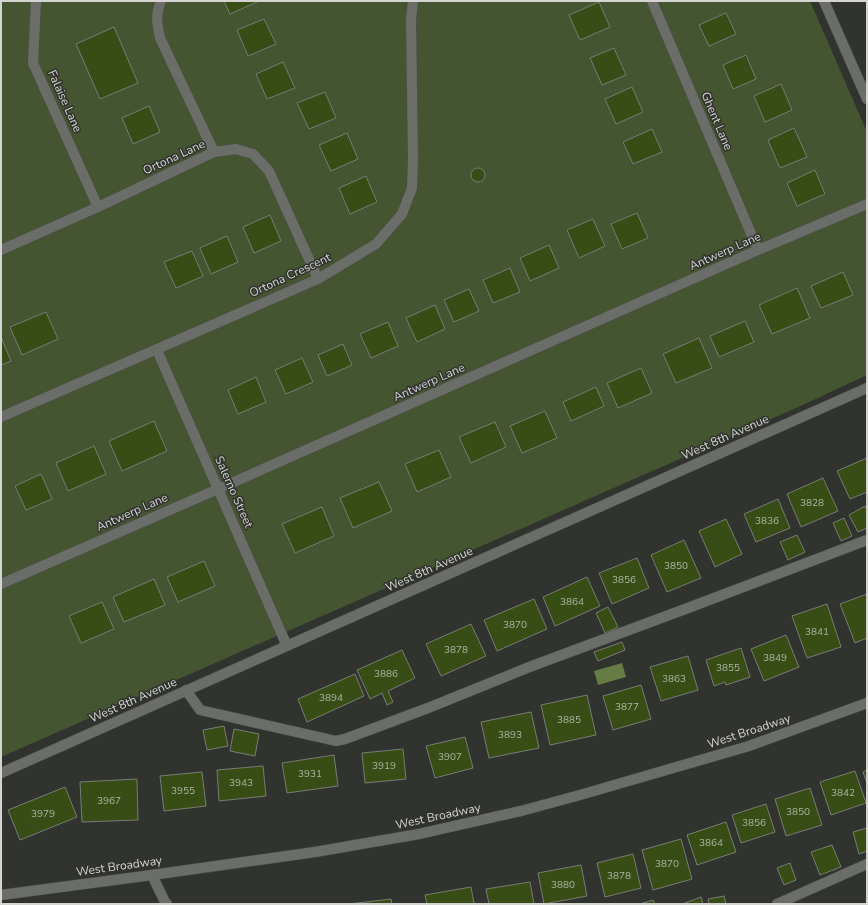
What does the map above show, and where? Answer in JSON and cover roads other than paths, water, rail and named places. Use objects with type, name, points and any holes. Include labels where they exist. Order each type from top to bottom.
[{"type":"street","name":"Falaise Lane","points":[[36,1],[33,63],[98,207]]},
{"type":"street","points":[[161,1],[158,10],[157,22],[160,38],[214,152]]},
{"type":"street","name":"Ortona Crescent","points":[[1,417],[318,279],[376,244],[402,214],[412,188],[411,20],[413,1]]},
{"type":"street","name":"Ghent Lane","points":[[652,1],[758,250]]},
{"type":"street","points":[[824,1],[863,80],[867,99]]},
{"type":"street","name":"Ortona Lane","points":[[1,250],[98,207],[214,152],[236,149],[254,154],[269,171],[318,279]]},
{"type":"street","name":"Antwerp Lane","points":[[1,584],[758,250],[867,204]]},
{"type":"street","name":"Salerno Street","points":[[157,350],[287,646]]},
{"type":"street","name":"West 8th Avenue","points":[[1,773],[867,388]]},
{"type":"street","points":[[186,690],[200,710],[336,741],[341,740],[428,708],[532,666],[696,606],[867,540]]},
{"type":"street","name":"West Broadway","points":[[1,895],[315,852],[419,834],[521,811],[749,746],[867,703]]},
{"type":"street","points":[[777,904],[867,864]]},
{"type":"street","points":[[152,875],[167,904]]}]
